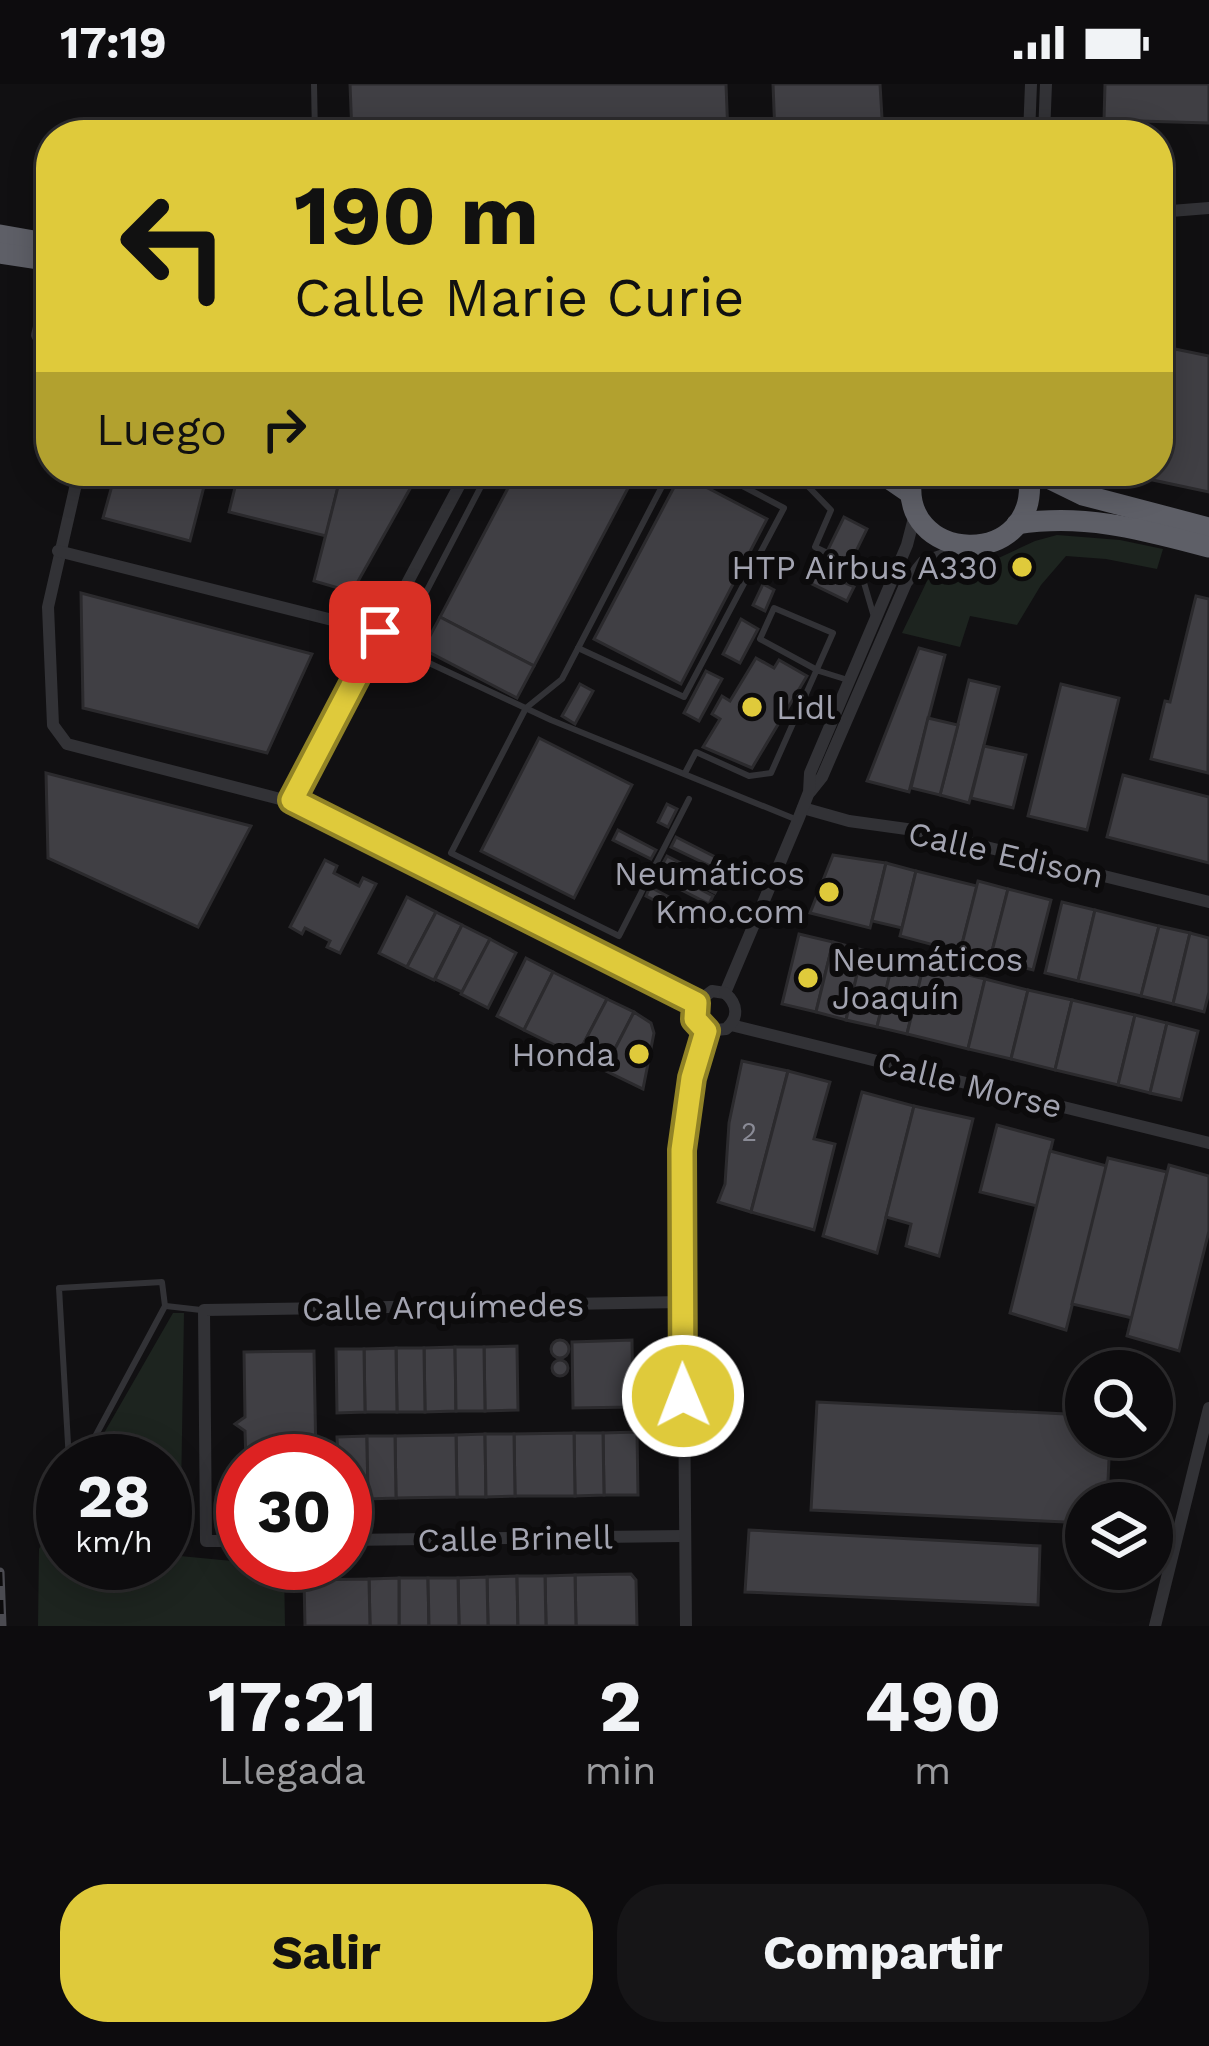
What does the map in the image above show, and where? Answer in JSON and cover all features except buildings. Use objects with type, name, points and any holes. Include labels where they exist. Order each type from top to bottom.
[{"type":"highway","points":[[0,235],[36,241]]},
{"type":"highway","points":[[0,253],[36,259]]},
{"type":"highway","points":[[913,492],[923,524],[944,541],[970,547],[996,541],[1017,524],[1030,486]]},
{"type":"highway","points":[[1062,486],[1083,496],[1209,528]]},
{"type":"highway","points":[[1017,524],[1098,520],[1209,548]]},
{"type":"street","points":[[1030,120],[1031,84]]},
{"type":"street","points":[[1045,120],[1046,84]]},
{"type":"street","points":[[1173,211],[1209,208]]},
{"type":"street","points":[[75,486],[48,607],[53,725],[58,736],[68,744],[292,800],[696,1003]]},
{"type":"street","points":[[292,800],[459,486]]},
{"type":"street","points":[[725,994],[801,814],[811,773],[848,680],[907,545],[913,492]]},
{"type":"street","points":[[809,792],[822,777],[906,583],[923,562],[970,547]]},
{"type":"street","points":[[58,551],[380,632]]},
{"type":"street","name":"Calle Edison","points":[[801,814],[921,831],[1209,902]]},
{"type":"street","points":[[712,991],[725,994],[736,1011],[731,1025],[720,1032],[706,1031],[695,1019],[696,1003],[712,991]]},
{"type":"street","name":"Calle Morse","points":[[731,1025],[1209,1143]]},
{"type":"street","points":[[686,1626],[682,1150],[692,1078],[706,1031]]},
{"type":"street","name":"Calle Arquímedes","points":[[204,1310],[682,1303]]},
{"type":"street","points":[[204,1310],[206,1541],[216,1541]]},
{"type":"street","points":[[1156,1626],[1209,1408]]},
{"type":"street","name":"Calle Brinell","points":[[372,1540],[685,1536]]},
{"type":"lane","points":[[314,84],[315,120]]},
{"type":"lane","points":[[481,486],[397,648],[684,774],[801,814]]},
{"type":"lane","points":[[662,486],[562,679],[526,708],[451,853],[619,936],[688,799]]},
{"type":"lane","points":[[578,648],[684,697],[784,508],[742,486]]},
{"type":"lane","points":[[808,486],[831,510],[815,547],[860,569],[874,617]]},
{"type":"lane","points":[[684,774],[696,752],[749,776],[771,773],[818,671],[833,633],[774,608],[760,639],[818,671],[848,680]]},
{"type":"lane","points":[[67,1434],[59,1288],[162,1282],[164,1306],[96,1434]]},
{"type":"lane","points":[[164,1306],[204,1310]]},
{"type":"shaded area","points":[[1057,535],[1163,549],[1157,569],[1066,556],[1017,625],[970,616],[960,647],[902,633],[927,581],[944,565],[992,561]]},
{"type":"shaded area","points":[[173,1313],[184,1313],[182,1434],[104,1434]]},
{"type":"shaded area","points":[[192,1557],[216,1559],[216,1590],[284,1590],[285,1626],[38,1626],[38,1590],[192,1590]]},
{"type":"railway","points":[[0,1572],[2,1626]]},
{"type":"place","name":"HTP Airbus A330","points":[[1022,567]]},
{"type":"place","name":"Lidl","points":[[752,707]]},
{"type":"place","name":"Neumáticos Kmo.com","points":[[829,892]]},
{"type":"place","name":"Neumáticos Joaquín","points":[[808,978]]},
{"type":"place","name":"Honda","points":[[639,1054]]},
{"type":"route","points":[[380,632],[292,800],[696,1003],[695,1019],[706,1031],[692,1078],[682,1150],[683,1396]]}]
